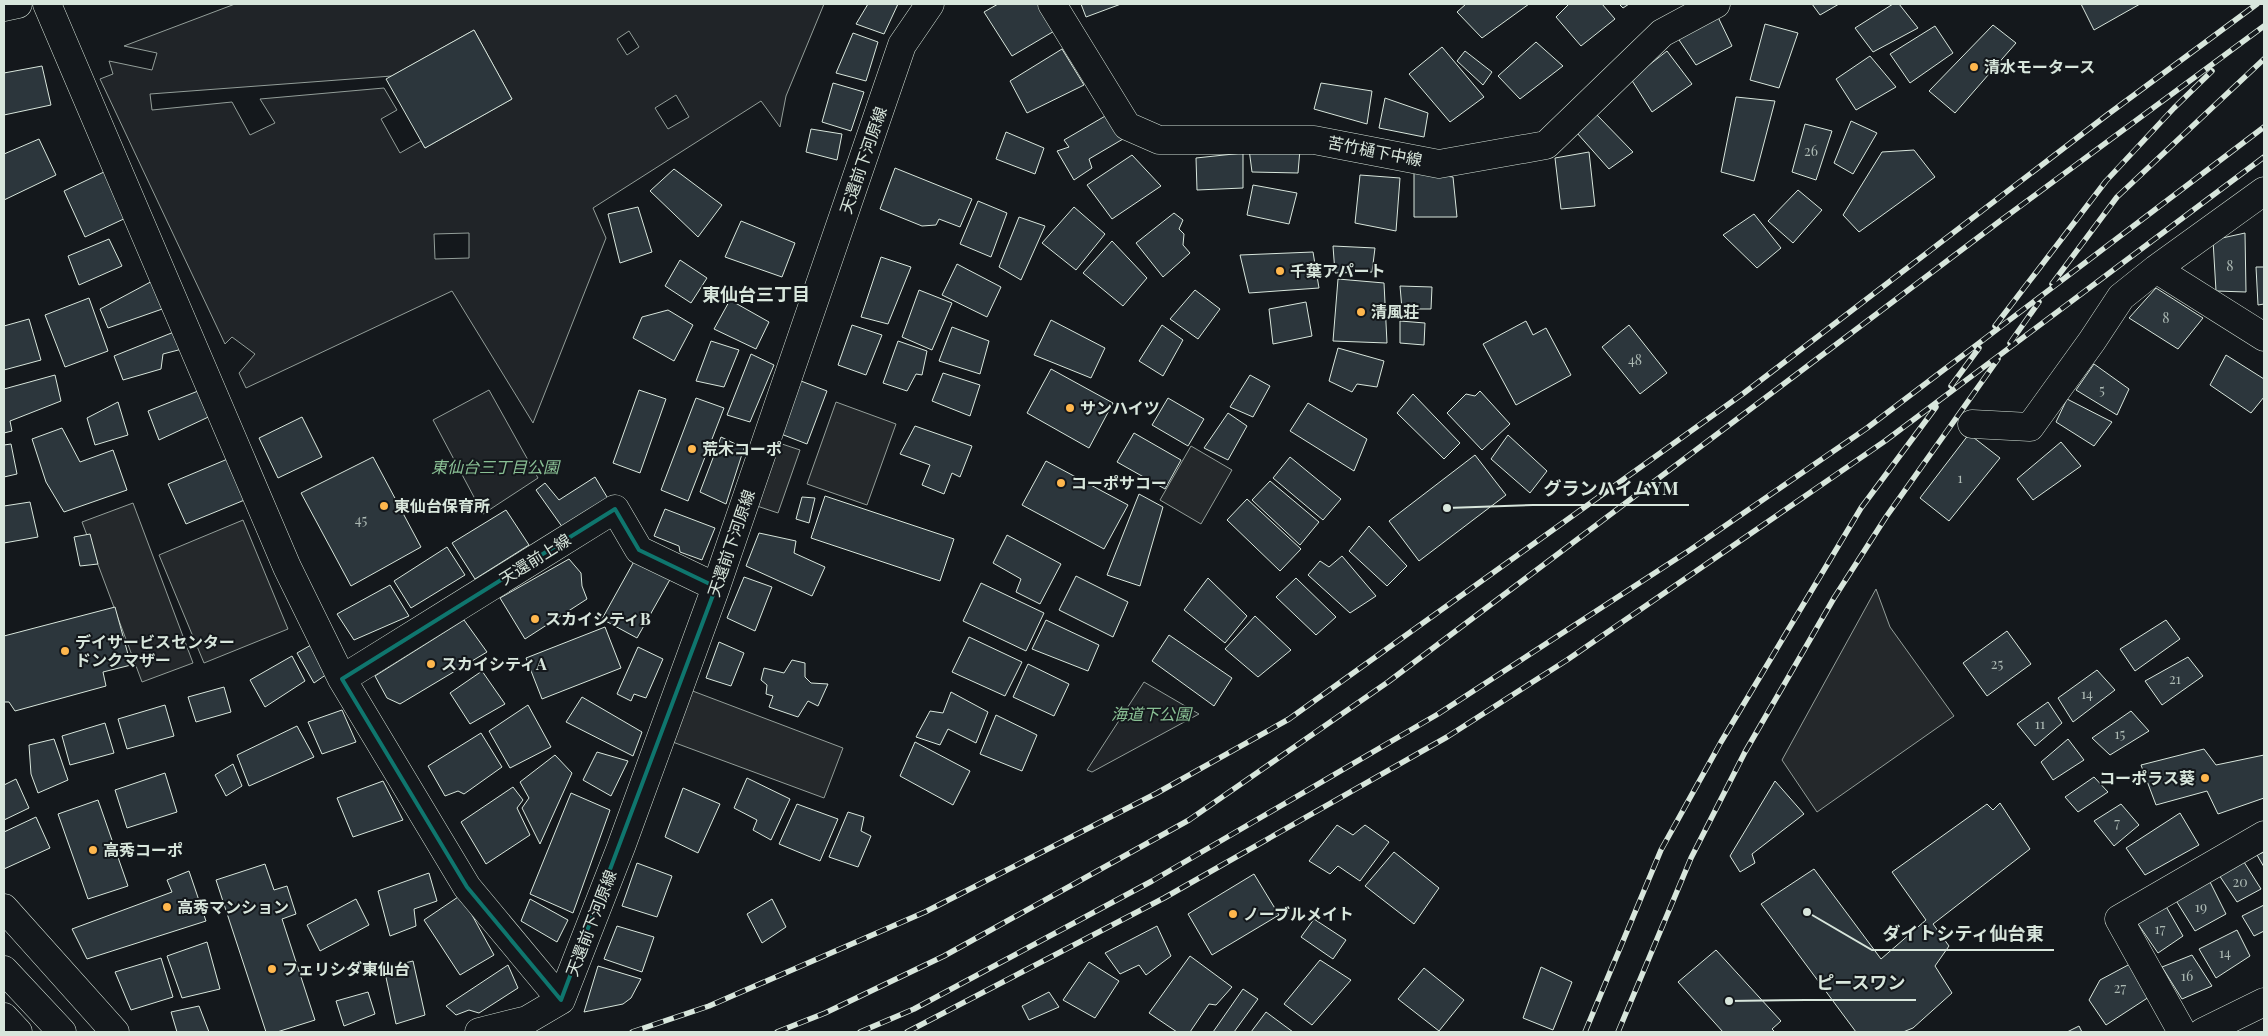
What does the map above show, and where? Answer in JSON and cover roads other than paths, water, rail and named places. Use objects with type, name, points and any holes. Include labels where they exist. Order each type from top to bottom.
[{"type":"street","points":[[4,7],[18,4]]},
{"type":"street","points":[[47,4],[287,567],[342,679],[467,887],[561,1000],[527,1020],[479,1032]]},
{"type":"street","name":"天還前下河原線","points":[[561,1000],[621,847],[716,587],[902,44],[930,4]]},
{"type":"street","name":"苦竹樋下中線","points":[[1052,4],[1127,126],[1159,140],[1314,140],[1439,164],[1546,145],[1662,33],[1716,4]]},
{"type":"street","points":[[1972,424],[2030,427],[2092,341],[2121,296],[2264,191]]},
{"type":"street","points":[[2156,269],[2264,337]]},
{"type":"street","name":"天還前上線","points":[[342,679],[615,509],[639,550],[716,587]]},
{"type":"street","points":[[2182,1032],[2119,918],[2264,834]]},
{"type":"street","points":[[4,908],[115,1032]]},
{"type":"street","points":[[4,970],[62,1032]]},
{"type":"street","points":[[2203,1032],[2264,1002]]},
{"type":"street","points":[[4,1017],[18,1032]]},
{"type":"railway","points":[[632,1032],[709,1006],[925,912],[1157,793],[1289,719],[1744,393],[2107,115],[2257,4]]},
{"type":"railway","points":[[777,1032],[825,1013],[944,956],[1189,820],[1388,682],[2000,221],[2264,26]]},
{"type":"railway","points":[[2052,284],[2117,197],[2264,59]]},
{"type":"railway","points":[[1995,326],[2106,181],[2174,108],[2212,71]]},
{"type":"railway","points":[[860,1032],[914,1009],[1152,881],[1438,714],[1690,550],[1867,428],[2264,127]]},
{"type":"railway","points":[[907,1032],[1164,898],[1447,737],[1567,660],[1885,441],[2264,157]]},
{"type":"railway","points":[[2010,343],[2039,302]]},
{"type":"railway","points":[[1951,386],[1979,348]]},
{"type":"railway","points":[[1618,1032],[1691,858],[1745,752],[1834,598],[1886,517],[1998,359]]},
{"type":"railway","points":[[1585,1032],[1661,850],[1721,742],[1861,508],[1936,407]]},
{"type":"place","name":"清水モータース","points":[[1974,67]]},
{"type":"place","name":"千葉アパート","points":[[1280,271]]},
{"type":"place","name":"清風荘","points":[[1361,312]]},
{"type":"place","name":"サンハイツ","points":[[1070,408]]},
{"type":"place","name":"荒木コーポ","points":[[692,449]]},
{"type":"place","name":"コーポサコー","points":[[1061,483]]},
{"type":"place","name":"東仙台保育所","points":[[384,506]]},
{"type":"place","name":"グランハイムYM","points":[[1447,508]]},
{"type":"place","name":"スカイシティB","points":[[535,619]]},
{"type":"place","name":"デイサービスセンター ドンクマザー","points":[[65,651]]},
{"type":"place","name":"スカイシティA","points":[[431,664]]},
{"type":"place","name":"コーポラス葵","points":[[2205,778]]},
{"type":"place","name":"高秀コーポ","points":[[93,850]]},
{"type":"place","name":"高秀マンション","points":[[167,907]]},
{"type":"place","name":"ダイトシティ仙台東","points":[[1807,912]]},
{"type":"place","name":"ノーブルメイト","points":[[1233,914]]},
{"type":"place","name":"フェリシダ東仙台","points":[[272,969]]},
{"type":"place","name":"ピースワン","points":[[1729,1001]]},
{"type":"district","name":"東仙台三丁目","points":[[756,295]]},
{"type":"park label","name":"東仙台三丁目公園","points":[[495,467]]},
{"type":"park label","name":"海道下公園","points":[[1151,714]]}]
